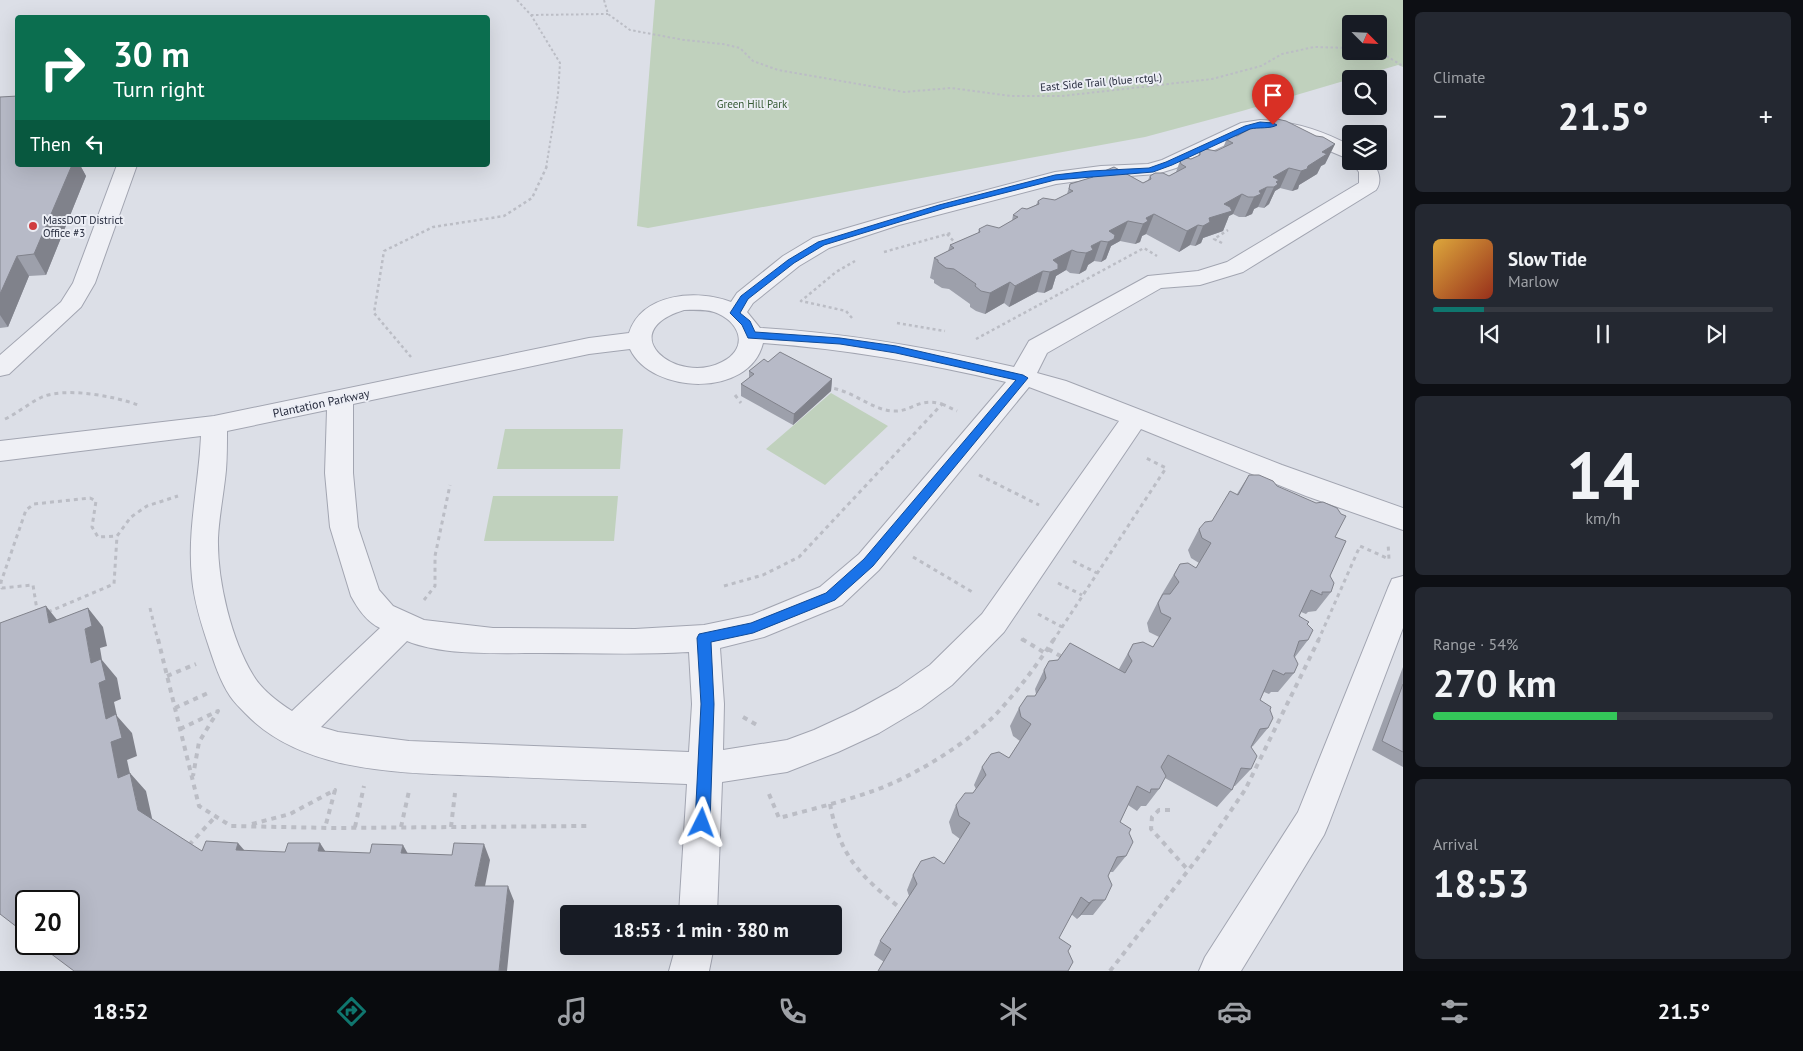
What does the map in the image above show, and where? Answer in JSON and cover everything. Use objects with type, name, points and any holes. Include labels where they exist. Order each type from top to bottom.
[{"type":"street","points":[[735,313],[745,298],[791,262],[821,244],[892,220],[1028,184],[1078,174],[1150,170],[1169,164],[1248,127],[1260,124],[1292,129],[1342,149]]},
{"type":"street","points":[[0,368],[69,307],[84,283],[126,167]]},
{"type":"street","points":[[340,399],[339,473],[344,527],[366,596],[382,615],[420,633],[493,641],[636,642],[704,638],[753,628],[831,596],[869,562],[1023,378],[1029,361],[1038,347],[1156,281],[1200,278],[1235,267],[1369,186],[1371,176],[1369,170]]},
{"type":"street","points":[[702,303],[720,306],[735,313],[746,323],[752,335],[750,347],[744,358],[733,367],[717,373],[699,376],[681,375],[664,370],[650,362],[642,352],[639,340],[642,328],[651,317],[665,308],[683,304],[702,303]]},
{"type":"street","points":[[752,335],[840,341],[896,350],[1023,378],[1055,387],[1324,492],[1403,519]]},
{"type":"street","name":"Plantation Parkway","points":[[0,451],[214,426],[589,346],[639,340]]},
{"type":"street","points":[[214,426],[204,539],[207,580],[216,620],[229,660],[242,687],[268,713],[294,731],[329,744],[372,752],[450,759],[705,769],[787,756],[826,741],[867,722],[910,698],[941,675],[992,623],[1135,418]]},
{"type":"street","points":[[1219,971],[1310,823],[1343,744],[1403,588]]},
{"type":"street","points":[[294,731],[403,626]]},
{"type":"street","points":[[698,905],[708,704],[704,638]]},
{"type":"street","points":[[689,971],[693,955]]},
{"type":"path","points":[[415,363],[374,313],[384,251],[433,227],[504,216],[532,198],[546,170],[558,94],[560,63],[531,15],[516,0]]},
{"type":"path","points":[[531,15],[608,14],[604,0]]},
{"type":"path","name":"East Side Trail (blue rctgl.)","points":[[608,14],[630,30],[740,48],[753,61],[778,70],[904,92],[951,88],[1011,96],[1082,94],[1162,86],[1212,79],[1261,66],[1282,54],[1314,47],[1342,48]]},
{"type":"path","points":[[1388,57],[1403,66]]},
{"type":"path","points":[[1225,244],[1214,239],[1228,230]]},
{"type":"path","points":[[882,252],[957,232]]},
{"type":"path","points":[[948,234],[961,248]]},
{"type":"path","points":[[976,339],[1144,248],[1160,258]]},
{"type":"path","points":[[860,320],[852,319],[846,311],[801,302],[836,272],[863,258]]},
{"type":"path","points":[[894,322],[947,332]]},
{"type":"path","points":[[724,586],[748,581],[776,571],[799,557],[942,404],[933,400],[925,400],[895,412],[882,409],[845,390],[831,388]]},
{"type":"path","points":[[0,420],[7,419],[46,395],[79,393],[129,401],[143,407]]},
{"type":"path","points":[[403,626],[435,586],[434,556],[450,485]]},
{"type":"path","points":[[1000,486],[1022,496]]},
{"type":"path","points":[[117,536],[98,536],[92,528],[96,501],[90,498],[34,504],[26,510],[1,582],[2,588],[33,585],[37,610],[45,614],[114,584],[117,536],[131,517],[147,506],[210,488]]},
{"type":"path","points":[[1110,971],[1188,870],[1245,790],[1310,659],[1360,546],[1389,559],[1389,544],[1384,539]]},
{"type":"path","points":[[933,569],[956,582]]},
{"type":"path","points":[[150,608],[199,806],[231,826],[325,828],[586,826]]},
{"type":"path","points":[[1048,649],[1071,662]]},
{"type":"path","points":[[180,728],[218,711],[198,742],[193,779]]},
{"type":"path","points":[[356,827],[372,752]]},
{"type":"path","points":[[248,826],[290,814],[335,790],[325,828]]},
{"type":"path","points":[[830,804],[832,825],[842,850],[865,880],[900,908]]},
{"type":"path","points":[[1170,810],[1159,810],[1152,817],[1151,829],[1188,870]]},
{"type":"path","points":[[187,848],[216,816]]},
{"type":"green space","name":"Green Hill Park","points":[[655,0],[1403,0],[1403,67],[1398,65],[1381,70],[1342,70],[1342,82],[1145,137],[648,228],[637,226]]},
{"type":"green space","points":[[831,393],[888,426],[825,485],[766,449]]},
{"type":"green space","points":[[505,429],[623,429],[620,469],[497,469]]},
{"type":"green space","points":[[493,496],[618,496],[614,541],[484,541]]},
{"type":"building","name":"MassDOT District Office #3","points":[[15,96],[15,167],[71,167],[34,254],[17,256],[0,294],[0,97]]},
{"type":"building","points":[[1277,119],[1286,121],[1335,144],[1322,152],[1327,154],[1308,166],[1307,169],[1301,171],[1289,168],[1273,177],[1279,180],[1276,182],[1278,184],[1274,187],[1267,187],[1259,191],[1261,194],[1254,197],[1242,194],[1224,204],[1230,207],[1232,211],[1209,218],[1210,222],[1203,226],[1198,225],[1187,231],[1154,214],[1146,218],[1148,221],[1143,224],[1128,221],[1109,231],[1115,235],[1114,239],[1108,242],[1101,241],[1091,246],[1093,250],[1086,253],[1072,250],[1053,260],[1058,264],[1058,269],[1050,272],[1043,271],[1015,286],[1010,282],[990,293],[981,291],[975,286],[976,284],[954,269],[946,268],[934,258],[954,248],[950,245],[980,232],[979,229],[987,225],[999,228],[1018,217],[1013,215],[1022,208],[1027,209],[1039,204],[1038,201],[1043,198],[1055,200],[1073,191],[1069,189],[1070,184],[1093,177],[1092,174],[1114,167],[1143,183],[1151,179],[1150,176],[1155,173],[1163,173],[1169,176],[1186,167],[1180,161],[1185,158],[1191,159],[1200,155],[1200,151],[1205,149],[1216,151],[1233,143],[1227,140],[1227,138],[1233,135],[1237,136],[1259,124],[1263,126]]},
{"type":"building","points":[[780,352],[832,379],[794,414],[741,384],[754,374],[749,371],[764,359],[768,362]]},
{"type":"building","points":[[1249,475],[1259,475],[1273,481],[1277,486],[1316,503],[1323,502],[1337,508],[1341,514],[1346,516],[1335,537],[1346,541],[1330,576],[1334,583],[1331,592],[1322,592],[1322,595],[1311,590],[1299,616],[1309,622],[1307,624],[1313,630],[1308,640],[1299,641],[1294,656],[1298,664],[1294,673],[1285,673],[1284,675],[1273,670],[1260,700],[1271,707],[1270,710],[1273,718],[1268,728],[1260,729],[1251,747],[1257,756],[1251,769],[1241,768],[1232,790],[1168,755],[1161,767],[1166,776],[1159,789],[1151,789],[1150,793],[1137,786],[1120,822],[1131,829],[1129,833],[1133,842],[1126,856],[1117,857],[1108,876],[1112,885],[1105,900],[1093,900],[1089,903],[1081,897],[1059,938],[1071,946],[1068,951],[1073,962],[1068,971],[878,971],[891,949],[880,941],[917,884],[913,875],[921,861],[934,857],[944,864],[970,823],[959,816],[956,805],[965,793],[973,793],[986,775],[982,767],[991,754],[999,752],[1009,758],[1031,724],[1021,717],[1019,708],[1027,696],[1035,696],[1046,678],[1044,670],[1049,661],[1058,660],[1070,643],[1125,673],[1132,661],[1128,654],[1133,644],[1143,642],[1153,647],[1171,618],[1161,613],[1158,603],[1163,594],[1170,594],[1179,582],[1174,575],[1180,564],[1188,563],[1196,568],[1211,543],[1202,538],[1199,529],[1205,522],[1212,521],[1230,491],[1238,495]]},
{"type":"building","points":[[46,606],[49,623],[88,608],[92,626],[85,629],[91,663],[101,659],[106,680],[99,683],[106,719],[116,714],[122,738],[111,742],[118,778],[130,773],[138,810],[202,851],[206,841],[238,843],[236,850],[285,852],[288,843],[320,843],[318,851],[370,853],[372,844],[403,845],[401,853],[452,855],[454,843],[484,844],[475,886],[508,886],[499,971],[74,971],[53,955],[80,955],[80,890],[15,890],[15,926],[0,914],[0,623]]},
{"type":"building","points":[[1403,684],[1403,752],[1382,741]]},
{"type":"place","name":"MassDOT District Office #3","points":[[33,226]]},
{"type":"route","points":[[702,823],[708,704],[704,638],[753,628],[831,596],[869,562],[1023,378],[949,360],[840,341],[752,335],[746,323],[735,313],[745,298],[791,262],[821,244],[851,233],[892,220],[1055,178],[1101,172],[1150,170],[1169,164],[1248,127],[1260,124],[1273,125]]}]
